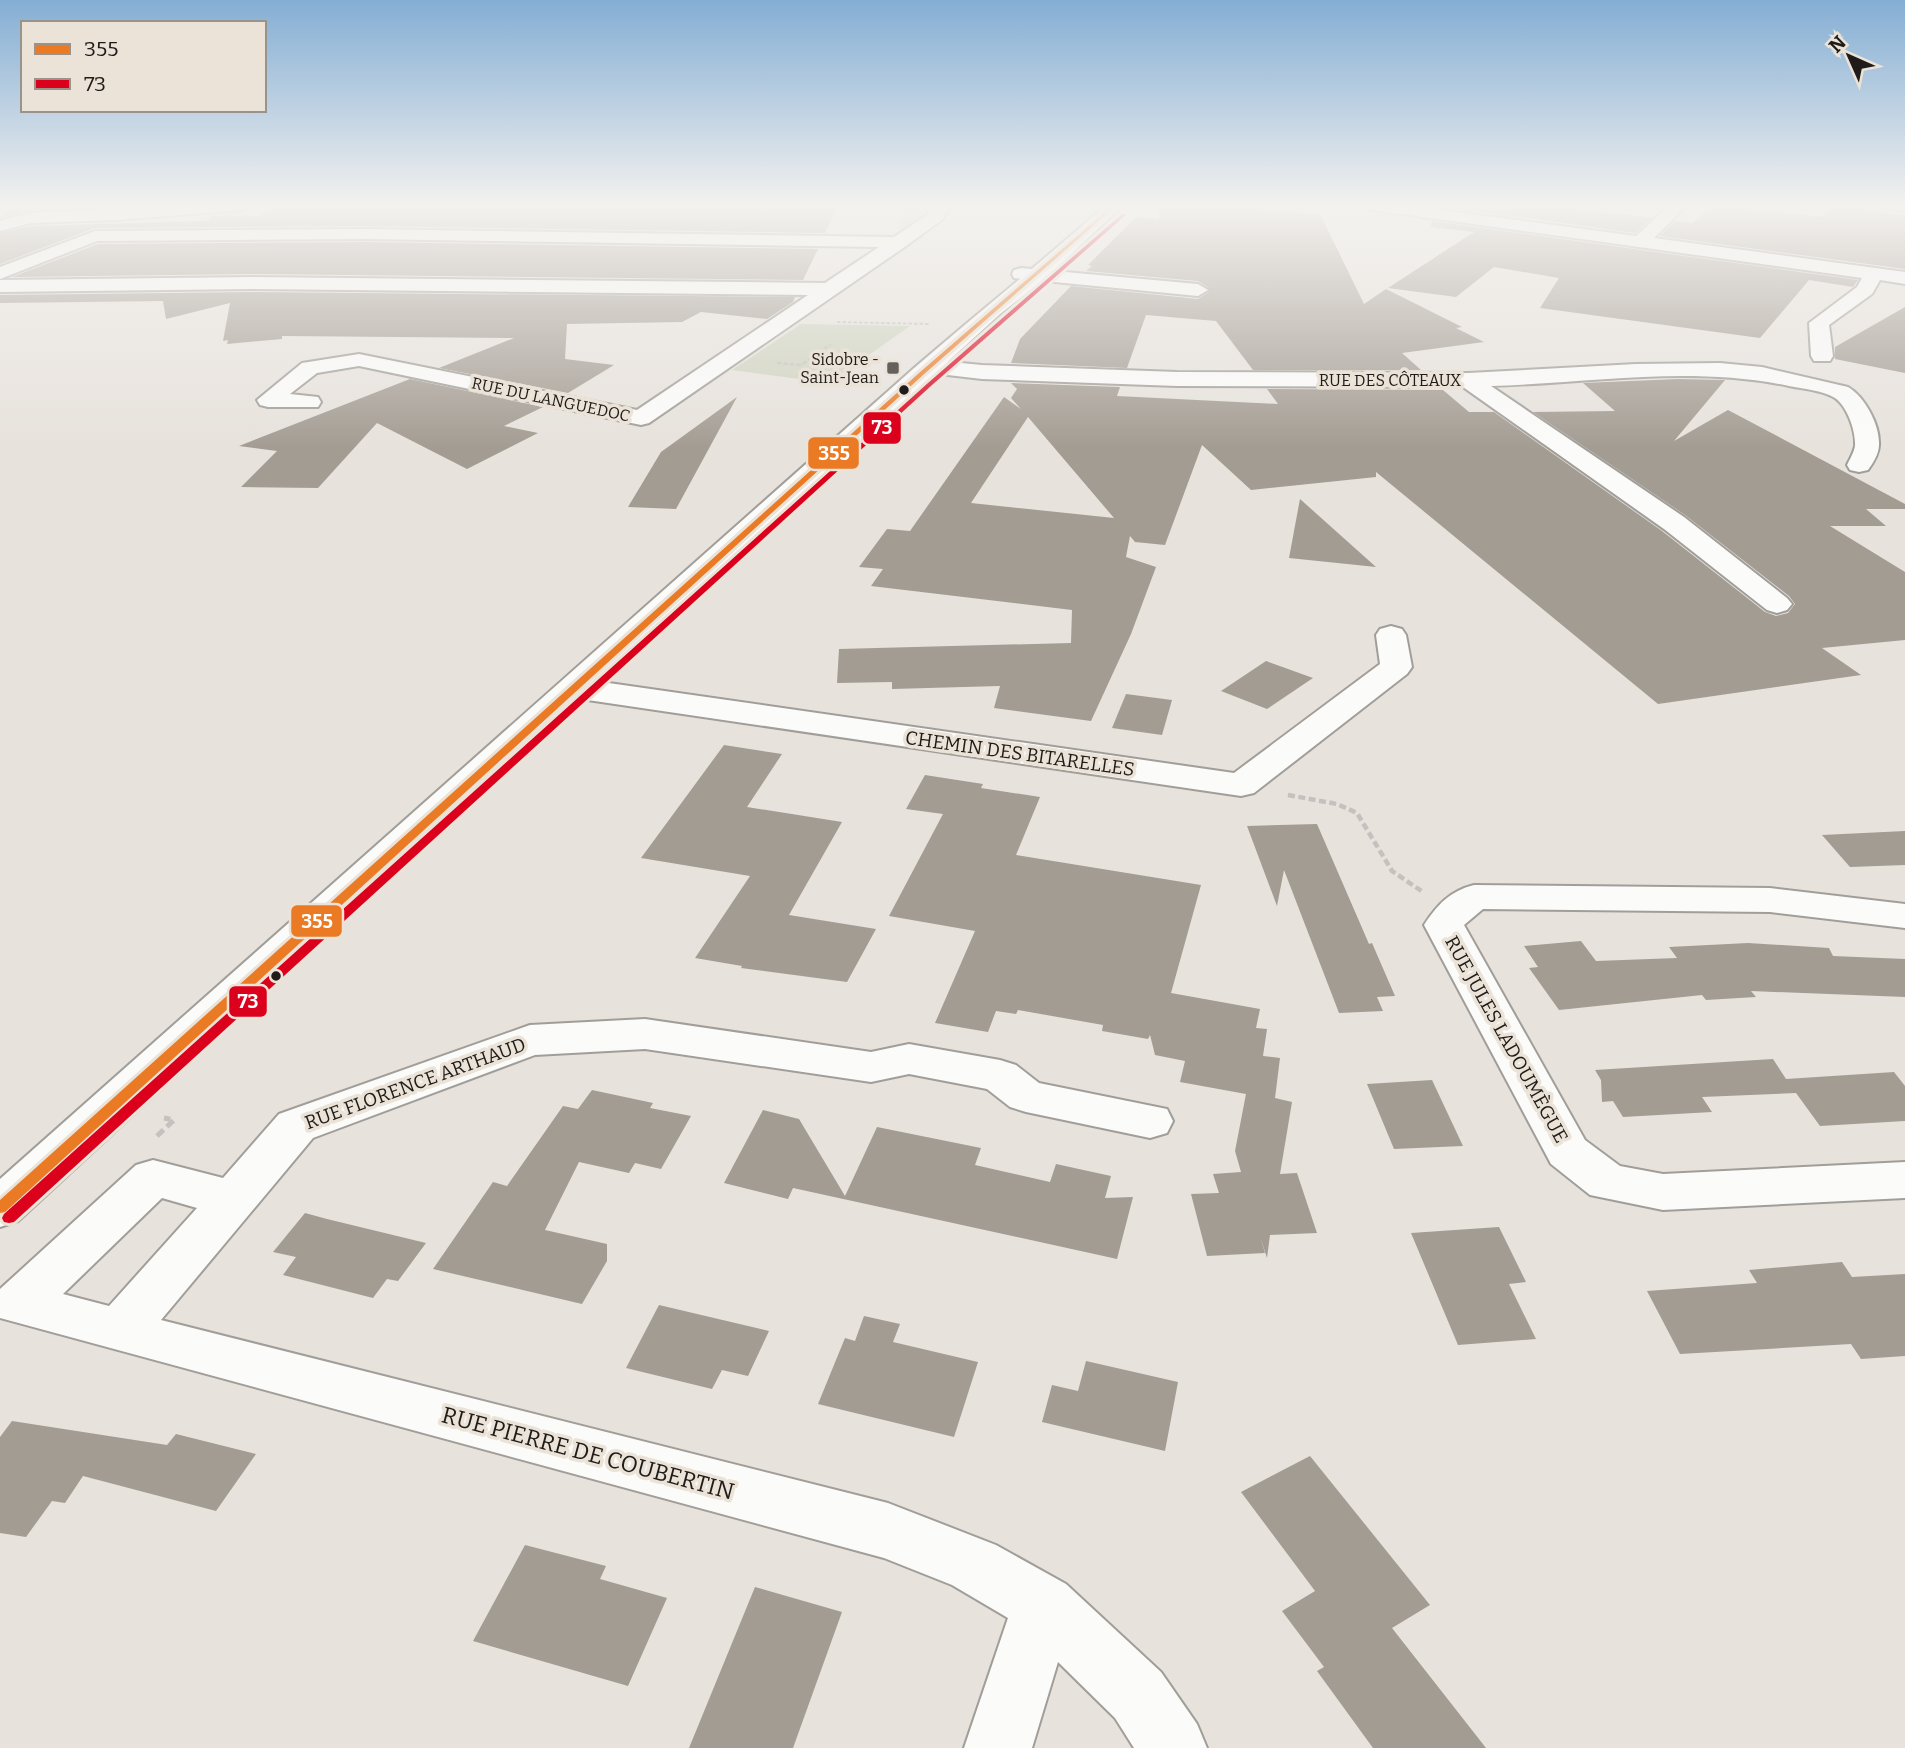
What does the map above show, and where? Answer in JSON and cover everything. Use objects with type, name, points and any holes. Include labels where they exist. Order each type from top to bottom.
[{"type":"street","points":[[596,287],[830,289]]},
{"type":"street","name":"RUE DU LANGUEDOC","points":[[310,402],[268,400],[310,368],[359,360],[641,418],[834,287]]},
{"type":"street","points":[[0,1208],[1017,287]]},
{"type":"street","points":[[1159,287],[1198,290]]},
{"type":"street","points":[[1822,356],[1819,323],[1868,287]]},
{"type":"street","name":"RUE DES CÔTEAUX","points":[[930,367],[982,372],[1177,379],[1468,380],[1674,523],[1777,604]]},
{"type":"street","points":[[1468,380],[1527,380],[1681,367],[1733,368],[1784,377],[1843,392],[1856,403],[1867,445],[1859,465]]},
{"type":"street","points":[[1241,785],[1396,667],[1391,635]]},
{"type":"street","name":"CHEMIN DES BITARELLES","points":[[574,688],[1241,785]]},
{"type":"street","name":"RUE JULES LADOUMÈGUE","points":[[1905,916],[1770,900],[1474,897],[1452,912],[1444,925],[1568,1152],[1608,1182],[1663,1192],[1905,1180]]},
{"type":"street","name":"RUE FLORENCE ARTHAUD","points":[[233,1199],[296,1126],[530,1040],[645,1034],[871,1067],[909,1059],[1000,1076],[1026,1096],[1150,1121]]},
{"type":"street","name":"RUE PIERRE DE COUBERTIN","points":[[233,1199],[153,1178],[19,1304],[888,1531],[974,1565],[1044,1605],[1138,1695],[1173,1748]]},
{"type":"street","points":[[120,1331],[233,1199]]},
{"type":"street","points":[[998,1748],[1044,1605]]},
{"type":"path","points":[[783,321],[985,317]]},
{"type":"path","points":[[1241,785],[1337,804],[1357,813],[1392,871],[1452,912]]},
{"type":"path","points":[[155,1139],[164,1129]]},
{"type":"green space","points":[[801,324],[910,326],[829,383],[732,370]]},
{"type":"building","points":[[1070,287],[1198,299],[1209,292],[1207,287],[1355,287],[1364,304],[1386,289],[1462,327],[1456,328],[1484,342],[1402,353],[1421,370],[1253,370],[1216,321],[1146,315],[1127,368],[1011,363],[1020,339]]},
{"type":"building","points":[[1390,287],[1469,287],[1456,297],[1388,288]]},
{"type":"building","points":[[1554,287],[1803,287],[1760,338],[1540,308]]},
{"type":"building","points":[[252,292],[795,297],[793,302],[767,319],[701,312],[682,322],[567,324],[565,359],[614,365],[568,393],[439,368],[514,338],[282,336],[282,339],[227,344],[228,340],[223,341],[230,303],[166,319],[163,301],[0,303],[0,295]]},
{"type":"building","points":[[1905,307],[1905,373],[1835,359],[1835,347]]},
{"type":"building","points":[[410,379],[543,407],[504,426],[538,433],[467,469],[377,423],[318,488],[241,487],[277,451],[239,446]]},
{"type":"building","points":[[1725,380],[1674,441],[1728,410],[1905,504],[1905,509],[1866,509],[1886,526],[1830,526],[1905,572],[1905,640],[1822,648],[1861,675],[1658,704],[1376,472],[1376,477],[1251,490],[1202,445],[1165,545],[1135,542],[1130,536],[1126,557],[1156,567],[1131,634],[1091,721],[994,708],[1000,686],[892,689],[892,682],[837,683],[839,649],[1071,643],[1072,610],[871,586],[883,569],[859,567],[887,529],[910,531],[1004,397],[1021,409],[1011,398],[1017,389],[1011,383],[1120,387],[1117,396],[1278,404],[1267,389],[1443,390],[1469,412],[1494,412],[1662,531],[1765,612],[1776,616],[1788,613],[1795,604],[1789,596],[1685,515],[1533,412],[1615,411],[1583,383]],"holes":[[[1028,417],[1114,518],[971,503]]]},
{"type":"building","points":[[737,397],[676,509],[628,507],[661,452]]},
{"type":"building","points":[[1300,499],[1376,567],[1289,558]]},
{"type":"building","points":[[1266,661],[1313,678],[1267,709],[1221,691]]},
{"type":"building","points":[[1126,694],[1172,700],[1162,735],[1112,728]]},
{"type":"building","points":[[724,745],[782,754],[747,807],[842,822],[789,915],[876,929],[847,982],[741,968],[742,966],[695,958],[750,876],[641,858]]},
{"type":"building","points":[[925,775],[983,784],[981,788],[1040,797],[1016,855],[1201,885],[1171,993],[1260,1009],[1256,1028],[1267,1029],[1263,1056],[1280,1058],[1275,1098],[1292,1102],[1280,1174],[1297,1173],[1317,1233],[1270,1235],[1267,1258],[1260,1236],[1265,1253],[1207,1256],[1191,1194],[1219,1193],[1213,1174],[1241,1172],[1235,1151],[1246,1094],[1180,1082],[1185,1061],[1155,1055],[1150,1035],[1148,1039],[1102,1031],[1103,1025],[1018,1010],[1016,1014],[996,1011],[988,1032],[935,1023],[975,931],[889,916],[943,814],[906,809]]},
{"type":"building","points":[[1317,824],[1369,944],[1372,943],[1395,996],[1377,997],[1383,1011],[1339,1013],[1284,870],[1277,906],[1247,826]]},
{"type":"building","points":[[1905,831],[1905,865],[1850,867],[1822,835]]},
{"type":"building","points":[[1581,941],[1596,961],[1677,958],[1669,947],[1748,943],[1829,948],[1833,956],[1905,959],[1905,997],[1751,991],[1756,997],[1706,1000],[1702,995],[1559,1010],[1529,968],[1538,967],[1524,946]]},
{"type":"building","points":[[1773,1059],[1786,1079],[1894,1072],[1905,1086],[1905,1121],[1820,1126],[1796,1093],[1702,1097],[1712,1112],[1623,1117],[1613,1101],[1602,1102],[1601,1080],[1595,1070]]},
{"type":"building","points":[[1432,1080],[1463,1146],[1394,1149],[1367,1084]]},
{"type":"building","points":[[592,1090],[653,1103],[650,1108],[691,1116],[661,1169],[635,1163],[629,1173],[579,1162],[545,1230],[607,1244],[607,1261],[582,1304],[433,1269],[493,1182],[507,1186],[563,1106],[578,1109]]},
{"type":"building","points":[[763,1110],[799,1119],[845,1196],[877,1127],[981,1148],[975,1165],[1050,1182],[1056,1164],[1111,1176],[1105,1198],[1133,1197],[1117,1259],[793,1188],[788,1199],[724,1183]]},
{"type":"building","points":[[305,1213],[426,1243],[398,1281],[387,1279],[373,1298],[283,1275],[296,1257],[273,1252]]},
{"type":"building","points":[[1499,1227],[1526,1282],[1509,1284],[1536,1339],[1458,1345],[1411,1233]]},
{"type":"building","points":[[1842,1262],[1852,1277],[1905,1274],[1905,1356],[1861,1359],[1851,1344],[1680,1354],[1647,1291],[1757,1283],[1749,1270]]},
{"type":"building","points":[[659,1305],[769,1331],[748,1376],[722,1370],[712,1389],[626,1368]]},
{"type":"building","points":[[864,1316],[900,1324],[893,1342],[978,1362],[954,1437],[818,1404],[845,1338],[855,1341]]},
{"type":"building","points":[[1086,1361],[1178,1382],[1165,1451],[1042,1422],[1052,1385],[1078,1391]]},
{"type":"building","points":[[12,1421],[167,1445],[176,1434],[256,1454],[216,1511],[83,1476],[65,1503],[52,1501],[26,1537],[0,1533],[0,1437]]},
{"type":"building","points":[[1310,1456],[1430,1605],[1392,1628],[1486,1748],[1373,1748],[1317,1671],[1324,1667],[1282,1611],[1315,1591],[1241,1492]]},
{"type":"building","points":[[525,1545],[606,1566],[600,1579],[667,1598],[628,1686],[473,1641]]},
{"type":"building","points":[[755,1587],[842,1612],[793,1748],[689,1748]]},
{"type":"transit line","name":"355","points":[[0,1208],[921,374],[1022,287]]},
{"type":"transit line","name":"73","points":[[9,1218],[930,384],[1043,287]]},
{"type":"place","name":"Sidobre - Saint-Jean","points":[[893,368]]}]
